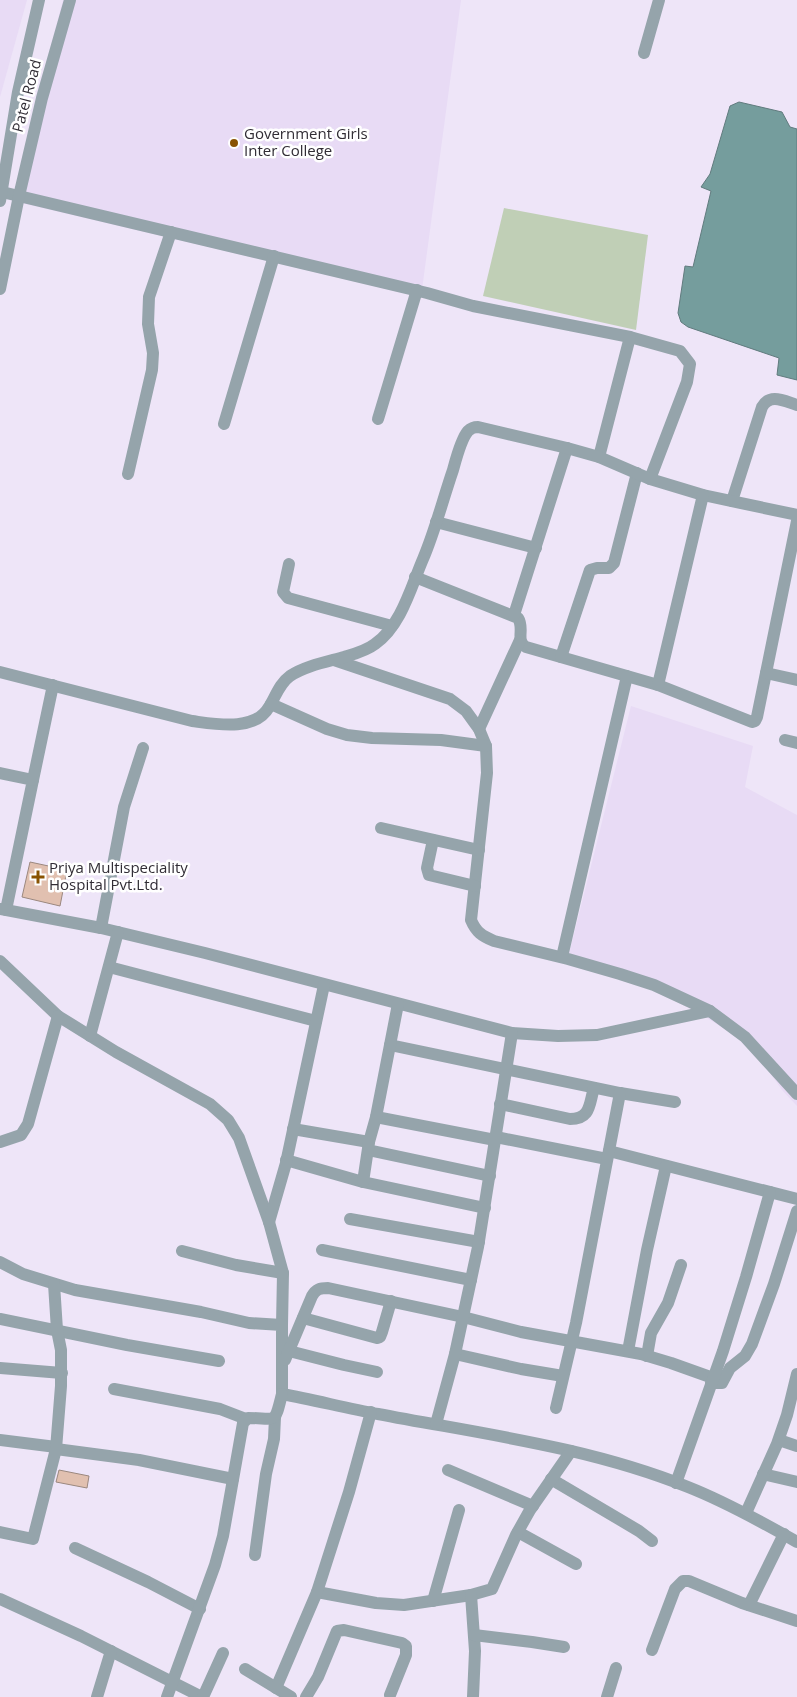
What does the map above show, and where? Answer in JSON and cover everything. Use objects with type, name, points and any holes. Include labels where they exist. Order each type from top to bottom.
[{"type":"street","name":"Patel Road","points":[[1,196],[18,92],[38,0]]},
{"type":"street","name":"Patel Road","points":[[0,289],[42,98],[70,0]]},
{"type":"street","points":[[644,53],[659,0]]},
{"type":"street","points":[[1,196],[19,196],[417,290],[473,306],[630,337],[680,351],[690,364],[687,382],[650,479]]},
{"type":"street","points":[[128,474],[152,370],[153,353],[148,324],[149,297],[171,232]]},
{"type":"street","points":[[224,424],[274,256]]},
{"type":"street","points":[[378,419],[417,290]]},
{"type":"street","points":[[599,457],[630,337]]},
{"type":"street","points":[[732,500],[762,407],[766,401],[777,399],[797,404]]},
{"type":"street","points":[[0,672],[192,722],[223,725],[250,722],[262,717],[283,683],[290,676],[360,652],[375,644],[392,626],[397,619],[428,547],[467,432],[478,426],[599,457],[650,479],[703,495],[797,515]]},
{"type":"street","points":[[514,615],[567,448]]},
{"type":"street","points":[[561,657],[590,570],[609,568],[614,563],[637,473]]},
{"type":"street","points":[[658,685],[703,495]]},
{"type":"street","points":[[520,640],[521,644],[526,647],[658,685],[752,722],[755,721],[797,521]]},
{"type":"street","points":[[436,522],[536,548]]},
{"type":"street","points":[[289,564],[283,592],[288,598],[392,626]]},
{"type":"street","points":[[415,577],[514,615],[522,626],[520,640],[479,729]]},
{"type":"street","points":[[334,660],[450,698],[466,711],[479,729],[486,746],[487,773],[471,920],[475,930],[494,942],[562,957],[654,985],[710,1011],[745,1037],[797,1094]]},
{"type":"street","points":[[766,673],[797,680]]},
{"type":"street","points":[[562,957],[627,676]]},
{"type":"street","points":[[53,685],[3,910],[118,932],[512,1033],[558,1036],[597,1035],[710,1011]]},
{"type":"street","points":[[271,704],[327,729],[347,735],[372,738],[440,740],[486,746]]},
{"type":"street","points":[[101,928],[124,807],[143,748]]},
{"type":"street","points":[[0,773],[33,780]]},
{"type":"street","points":[[381,828],[479,850]]},
{"type":"street","points":[[433,840],[426,868],[429,875],[475,886]]},
{"type":"street","points":[[90,1036],[118,932]]},
{"type":"street","points":[[0,961],[58,1016],[116,1052],[210,1104],[228,1120],[238,1138],[269,1222],[283,1273],[282,1394],[275,1417],[274,1439],[266,1474],[255,1555]]},
{"type":"street","points":[[109,966],[316,1021]]},
{"type":"street","points":[[269,1222],[286,1160],[324,985]]},
{"type":"street","points":[[363,1182],[368,1146],[376,1118],[398,1004]]},
{"type":"street","points":[[0,1142],[21,1135],[28,1124],[58,1016]]},
{"type":"street","points":[[436,1424],[463,1317],[479,1242],[512,1033]]},
{"type":"street","points":[[390,1045],[594,1088],[675,1102]]},
{"type":"street","points":[[500,1104],[570,1119],[578,1119],[584,1117],[587,1112],[594,1088]]},
{"type":"street","points":[[556,1408],[572,1341],[620,1093]]},
{"type":"street","points":[[376,1118],[666,1166],[797,1199]]},
{"type":"street","points":[[293,1129],[490,1176]]},
{"type":"street","points":[[286,1160],[363,1182],[484,1208]]},
{"type":"street","points":[[628,1351],[666,1166]]},
{"type":"street","points":[[676,1483],[746,1277],[770,1192]]},
{"type":"street","points":[[282,1367],[315,1290],[328,1288],[463,1317],[521,1332],[628,1351],[647,1356],[720,1384],[730,1368],[749,1351],[774,1284],[797,1211]]},
{"type":"street","points":[[350,1218],[479,1242]]},
{"type":"street","points":[[182,1250],[236,1265],[283,1273]]},
{"type":"street","points":[[322,1250],[471,1280]]},
{"type":"street","points":[[0,1262],[23,1274],[75,1290],[201,1312],[249,1324],[282,1325]]},
{"type":"street","points":[[647,1356],[652,1333],[668,1303],[681,1265]]},
{"type":"street","points":[[0,1532],[33,1539],[56,1448],[62,1373],[56,1330],[54,1284]]},
{"type":"street","points":[[302,1318],[377,1338],[382,1332],[390,1301]]},
{"type":"street","points":[[0,1319],[219,1361]]},
{"type":"street","points":[[288,1351],[377,1372]]},
{"type":"street","points":[[454,1354],[520,1369],[563,1376]]},
{"type":"street","points":[[0,1368],[62,1373]]},
{"type":"street","points":[[746,1514],[779,1440],[788,1415],[797,1374]]},
{"type":"street","points":[[114,1389],[220,1409],[246,1419],[269,1420],[275,1417]]},
{"type":"street","points":[[282,1394],[571,1450],[637,1469],[723,1502],[797,1542]]},
{"type":"street","points":[[276,1688],[317,1592],[349,1492],[371,1412]]},
{"type":"street","points":[[167,1697],[200,1609],[223,1536],[243,1423],[246,1419]]},
{"type":"street","points":[[0,1440],[139,1460],[233,1479]]},
{"type":"street","points":[[779,1440],[797,1446]]},
{"type":"street","points":[[317,1592],[376,1603],[404,1605],[471,1595],[492,1589],[518,1532],[533,1506],[571,1450]]},
{"type":"street","points":[[448,1470],[533,1506]]},
{"type":"street","points":[[764,1474],[797,1482]]},
{"type":"street","points":[[551,1479],[652,1541]]},
{"type":"street","points":[[434,1601],[459,1510]]},
{"type":"street","points":[[518,1532],[576,1564]]},
{"type":"street","points":[[749,1605],[784,1534]]},
{"type":"street","points":[[75,1548],[200,1609]]},
{"type":"street","points":[[652,1650],[674,1589],[683,1581],[689,1581],[749,1605],[797,1621]]},
{"type":"street","points":[[471,1595],[475,1651],[473,1697]]},
{"type":"street","points":[[0,1600],[81,1636],[203,1697],[223,1653]]},
{"type":"street","points":[[306,1697],[326,1658],[334,1636],[337,1631],[344,1630],[402,1643],[406,1646],[406,1655],[390,1695]]},
{"type":"street","points":[[474,1635],[564,1647]]},
{"type":"street","points":[[97,1697],[111,1652]]},
{"type":"street","points":[[607,1697],[616,1668]]},
{"type":"street","points":[[245,1669],[291,1697]]},
{"type":"shaded area","points":[[0,0],[27,0],[0,97]]},
{"type":"shaded area","name":"Government Girls Inter College","points":[[63,0],[461,0],[421,297],[13,201],[40,86]]},
{"type":"shaded area","points":[[739,102],[782,112],[790,127],[797,129],[797,380],[777,375],[779,358],[688,327],[681,322],[678,313],[685,266],[693,267],[711,191],[701,187],[710,174],[730,106]]},
{"type":"shaded area","points":[[504,208],[648,235],[636,330],[483,296]]},
{"type":"shaded area","points":[[631,706],[753,746],[745,787],[797,815],[797,1106],[782,1090],[751,1046],[704,1016],[633,979],[567,962]]},
{"type":"building","points":[[30,862],[67,870],[60,906],[22,897]]},
{"type":"building","points":[[59,1470],[89,1476],[87,1488],[56,1482]]},
{"type":"place","name":"Government Girls Inter College","points":[[234,143]]},
{"type":"place","name":"Priya Multispeciality Hospital Pvt.Ltd.","points":[[38,877]]}]
